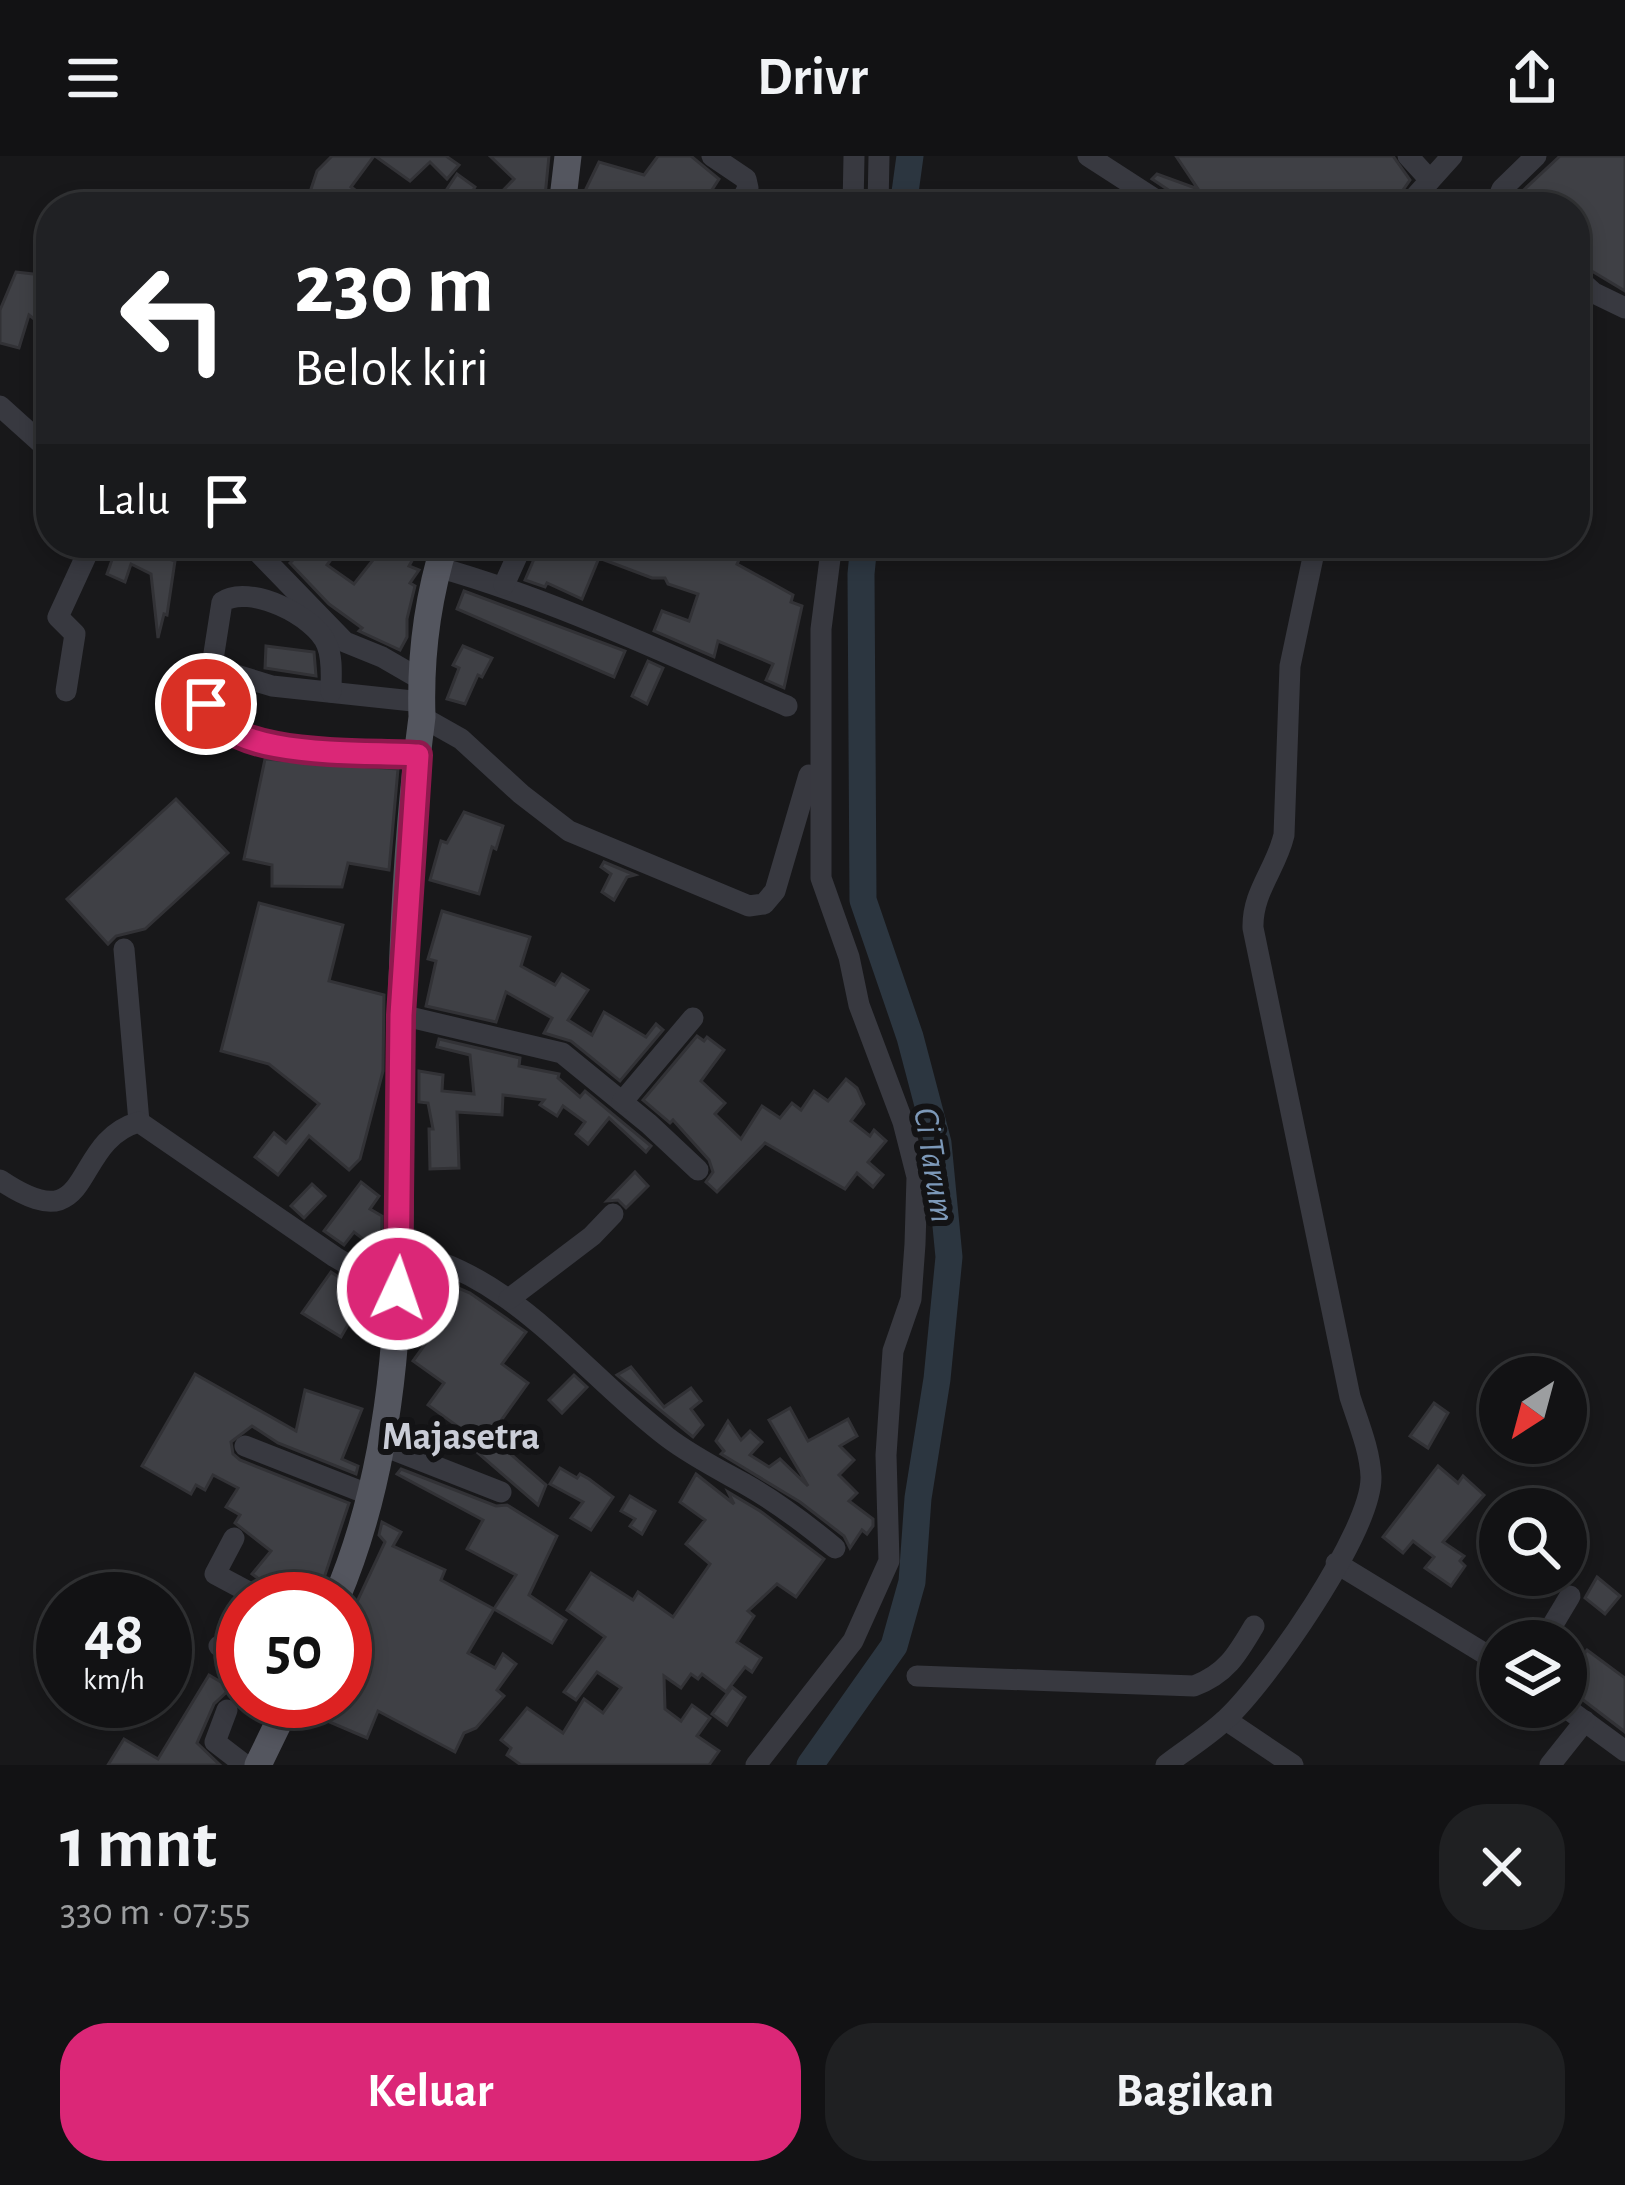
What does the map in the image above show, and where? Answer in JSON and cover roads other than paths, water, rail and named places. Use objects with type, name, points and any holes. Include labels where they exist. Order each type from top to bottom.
[{"type":"main road","points":[[564,192],[568,156]]},
{"type":"main road","points":[[345,1572],[381,1445],[398,1289],[401,1015],[421,700],[441,558]]},
{"type":"main road","points":[[258,1765],[276,1728]]},
{"type":"street","points":[[712,156],[746,179],[747,192]]},
{"type":"street","points":[[853,192],[854,156]]},
{"type":"street","points":[[878,192],[879,156]]},
{"type":"street","points":[[1088,156],[1127,192]]},
{"type":"street","points":[[1408,156],[1430,180]]},
{"type":"street","points":[[1419,192],[1452,156]]},
{"type":"street","points":[[1501,192],[1536,156]]},
{"type":"street","points":[[1590,290],[1625,308]]},
{"type":"street","points":[[0,406],[36,438]]},
{"type":"street","points":[[66,691],[75,636],[58,617],[85,558]]},
{"type":"street","points":[[264,558],[345,642],[382,657],[520,794],[569,831],[749,906],[764,904],[775,891],[809,775]]},
{"type":"street","points":[[447,558],[787,706]]},
{"type":"street","points":[[504,585],[516,558]]},
{"type":"street","points":[[756,1765],[853,1642],[889,1561],[886,1455],[893,1351],[911,1299],[915,1244],[917,1177],[904,1122],[859,1005],[849,957],[821,878],[821,629],[830,558]]},
{"type":"street","points":[[1166,1765],[1226,1720],[1280,1658],[1336,1563],[1368,1499],[1371,1477],[1310,1210],[1253,911],[1284,835],[1290,666],[1313,558]]},
{"type":"street","points":[[331,692],[328,646],[319,630],[298,614],[238,595],[222,602],[206,704],[213,720],[255,743],[418,755]]},
{"type":"street","points":[[210,667],[272,686],[421,700]]},
{"type":"street","points":[[124,949],[139,1122]]},
{"type":"street","points":[[401,1015],[555,1050],[698,1170]]},
{"type":"street","points":[[622,1102],[693,1018]]},
{"type":"street","points":[[0,1180],[44,1204],[59,1202],[71,1193],[111,1136],[139,1122]]},
{"type":"street","points":[[139,1122],[335,1257],[398,1289]]},
{"type":"street","points":[[509,1299],[614,1214]]},
{"type":"street","points":[[401,1251],[454,1265],[509,1299],[669,1439],[778,1504],[835,1548]]},
{"type":"street","points":[[381,1445],[501,1492]]},
{"type":"street","points":[[245,1446],[370,1495]]},
{"type":"street","points":[[216,1572],[234,1538]]},
{"type":"street","points":[[1336,1563],[1479,1650]]},
{"type":"street","points":[[1556,1620],[1570,1596]]},
{"type":"street","points":[[917,1676],[1194,1686],[1233,1663],[1254,1626]]},
{"type":"street","points":[[1226,1720],[1293,1765]]},
{"type":"street","points":[[1587,1722],[1625,1751]]},
{"type":"street","points":[[220,1728],[215,1742],[244,1765]]},
{"type":"street","points":[[1550,1765],[1579,1728]]},
{"type":"waterway","name":"Ci Tarum","points":[[905,192],[910,156]]},
{"type":"waterway","name":"Ci Tarum","points":[[810,1765],[894,1646],[912,1582],[949,1257],[938,1143],[910,1037],[863,900],[863,558]]},
{"type":"district","name":"Majasetra","points":[[461,1437]]}]
